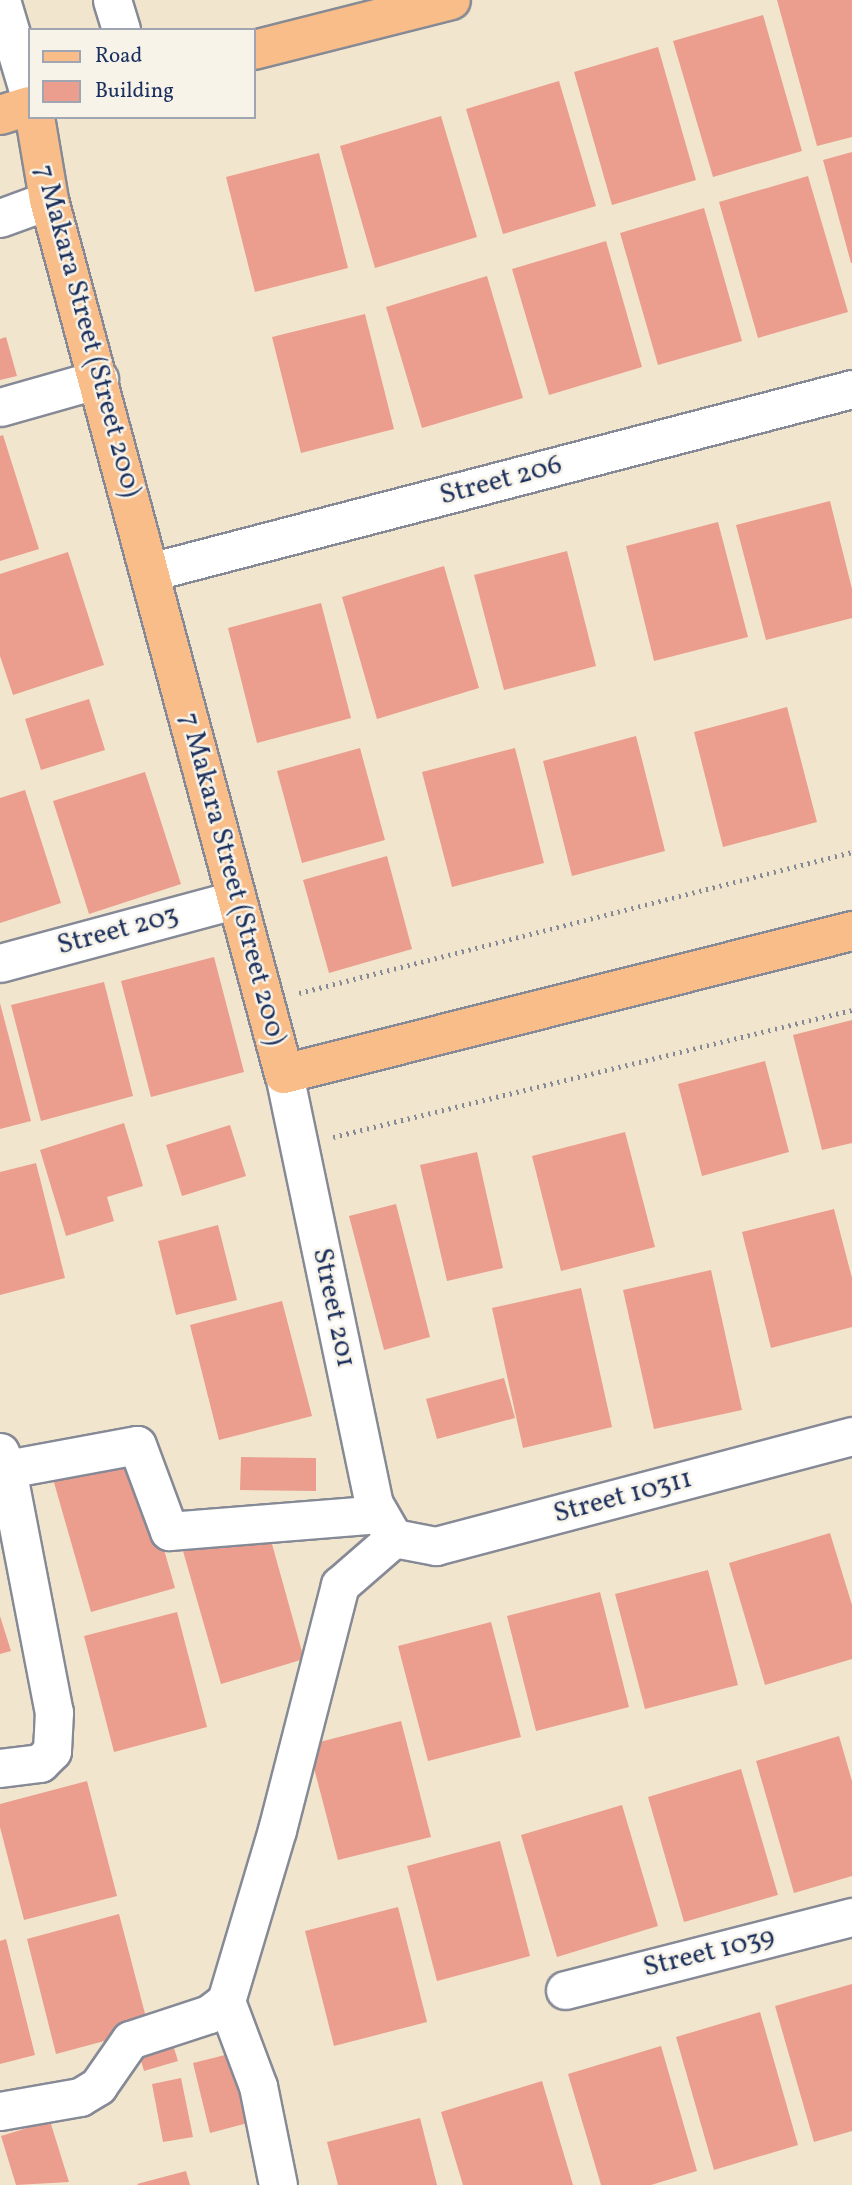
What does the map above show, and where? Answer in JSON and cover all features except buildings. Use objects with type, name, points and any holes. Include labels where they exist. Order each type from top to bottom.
[{"type":"main road","points":[[256,49],[451,0]]},
{"type":"main road","points":[[0,115],[28,108]]},
{"type":"main road","name":"7 Makara Street (Street 200)","points":[[34,119],[49,200],[284,1074],[852,931]]},
{"type":"street","points":[[1,0],[28,90]]},
{"type":"street","points":[[112,0],[120,28]]},
{"type":"street","points":[[0,218],[49,200]]},
{"type":"street","points":[[0,407],[99,379]]},
{"type":"street","name":"Street 206","points":[[150,572],[852,389]]},
{"type":"street","name":"Street 203","points":[[0,963],[237,899]]},
{"type":"street","name":"Street 201","points":[[284,1074],[374,1504],[387,1526]]},
{"type":"street","name":"Street 10311","points":[[4,1460],[137,1445],[169,1531],[387,1526],[436,1546],[852,1436]]},
{"type":"street","points":[[0,1768],[40,1763],[52,1751],[54,1712],[4,1460]]},
{"type":"street","points":[[0,2111],[80,2097],[98,2086],[130,2040],[209,2014],[226,2001],[273,1843],[340,1586],[387,1526]]},
{"type":"street","name":"Street 1039","points":[[565,1990],[852,1917]]},
{"type":"street","points":[[226,2001],[258,2086],[278,2185]]},
{"type":"path","points":[[264,1002],[852,852]]},
{"type":"path","points":[[299,1145],[852,1010]]}]
